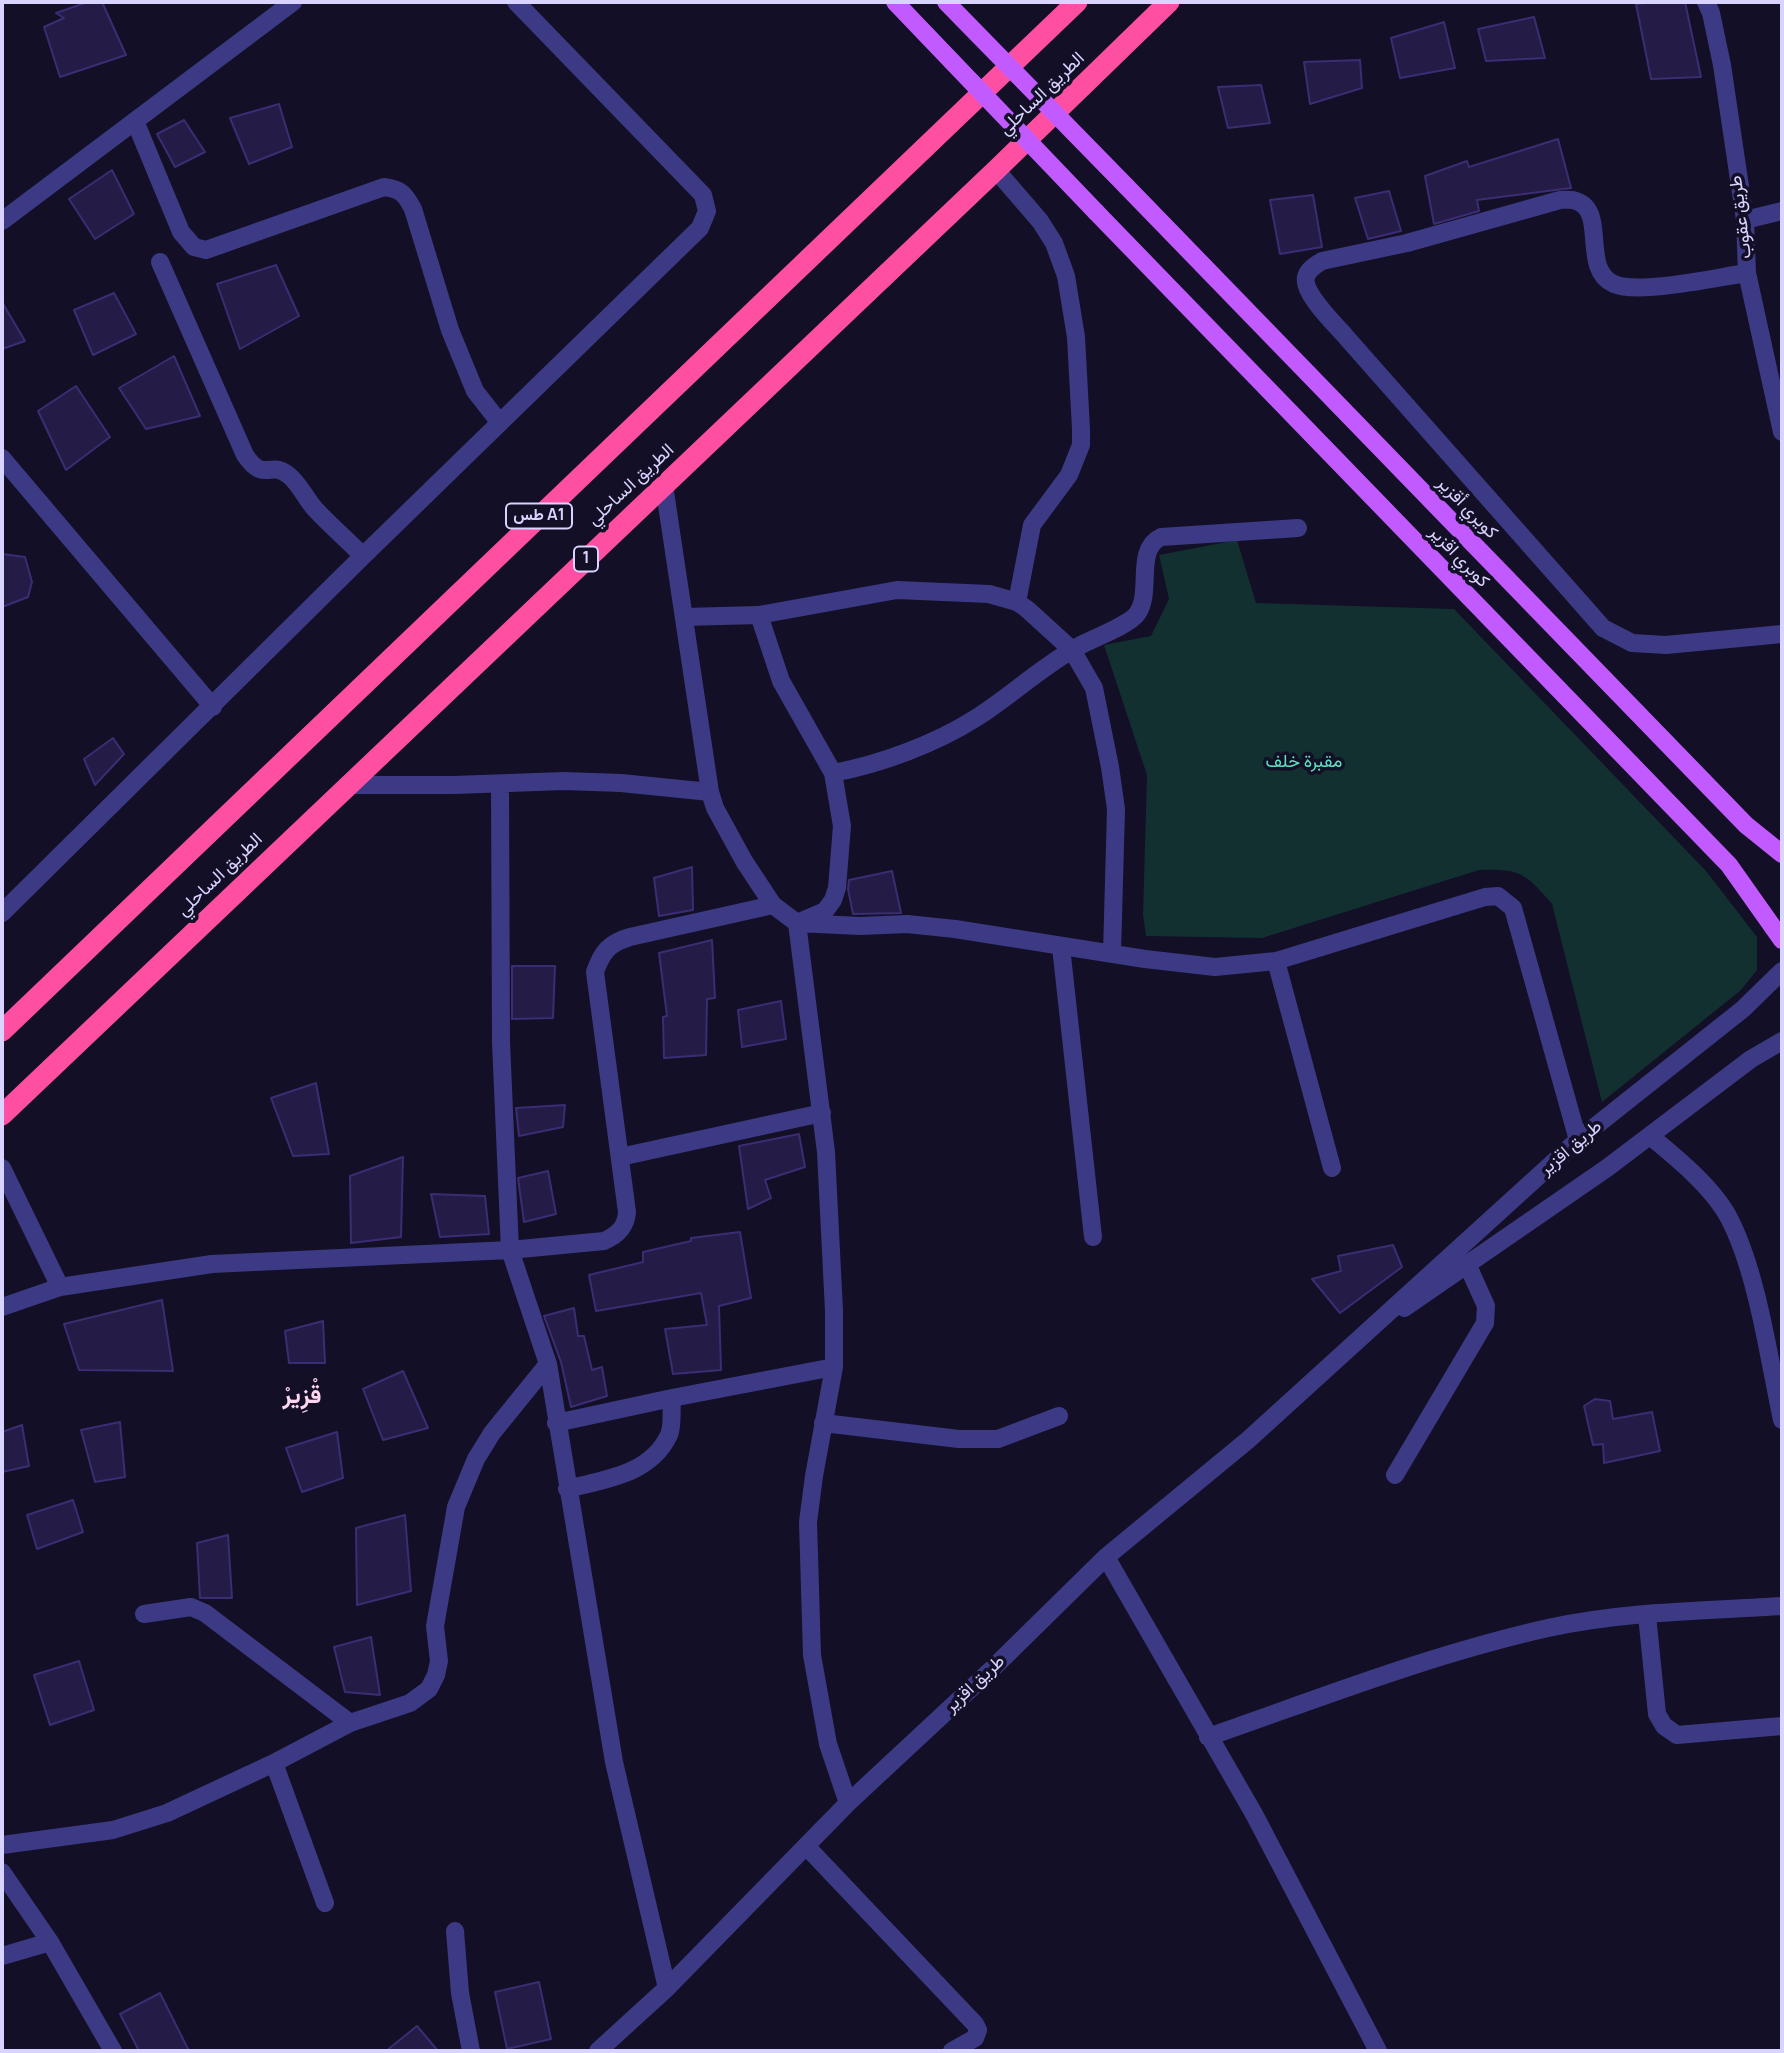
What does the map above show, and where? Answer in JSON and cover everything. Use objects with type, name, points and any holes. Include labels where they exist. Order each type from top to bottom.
[{"type":"highway","name":"طس A1","points":[[2,1031],[1076,2]]},
{"type":"highway","name":"الطريق الساحلي","points":[[2,1115],[996,170],[1169,2]]},
{"type":"main road","name":"كوبري اقزير","points":[[895,2],[1729,865],[1782,940]]},
{"type":"main road","name":"كويري أقزير","points":[[946,2],[1746,825],[1782,854]]},
{"type":"street","points":[[2,221],[293,2]]},
{"type":"street","points":[[2,913],[700,228],[707,211],[704,195],[516,2]]},
{"type":"street","name":"طريق عقوب","points":[[1706,2],[1711,13],[1722,65],[1745,220],[1747,273],[1782,432]]},
{"type":"street","points":[[135,121],[181,232],[194,247],[205,250],[384,187],[397,188],[405,194],[413,209],[450,330],[475,391],[500,424]]},
{"type":"street","points":[[996,170],[1040,221],[1054,243],[1066,276],[1076,337],[1079,389],[1081,445],[1069,475],[1032,525],[1017,602]]},
{"type":"street","points":[[1747,273],[1642,288],[1614,284],[1602,274],[1595,257],[1594,228],[1587,209],[1577,201],[1560,200],[1407,243],[1322,261],[1310,269],[1306,278],[1307,291],[1346,337],[1603,628],[1632,643],[1667,646],[1782,634]]},
{"type":"street","points":[[1745,220],[1782,211]]},
{"type":"street","points":[[160,262],[253,468],[288,474],[315,509],[363,556]]},
{"type":"street","points":[[2,458],[213,707]]},
{"type":"street","points":[[664,485],[710,792],[715,808],[744,861],[773,905],[797,923],[860,926],[907,924],[955,929],[1146,960],[1215,967],[1276,961],[1485,897],[1498,896],[1513,908],[1578,1140]]},
{"type":"street","points":[[833,774],[941,739],[1072,650],[1130,620],[1140,607],[1146,573],[1146,550],[1152,541],[1161,537],[1298,528]]},
{"type":"street","points":[[684,617],[759,615],[897,590],[989,594],[1017,602],[1060,636],[1072,650],[1094,688],[1116,809],[1112,953]]},
{"type":"street","points":[[759,615],[780,681],[833,774],[842,827],[837,888],[833,901],[825,911],[797,923]]},
{"type":"street","points":[[347,785],[564,781],[621,783],[710,792]]},
{"type":"street","points":[[500,784],[501,1042],[510,1250],[548,1364],[614,1762],[667,1988]]},
{"type":"street","points":[[2,1307],[60,1287],[212,1264],[510,1250],[604,1241],[621,1231],[627,1212],[595,972],[601,953],[615,941],[773,905]]},
{"type":"street","points":[[797,923],[822,1113],[834,1311],[834,1367],[808,1522],[812,1654],[828,1744],[848,1803]]},
{"type":"street","points":[[1061,947],[1093,1237]]},
{"type":"street","points":[[1276,961],[1332,1168]]},
{"type":"street","name":"طريق اقزير","points":[[598,2051],[667,1988],[848,1803],[993,1668],[1106,1557],[1248,1440],[1437,1265],[1578,1140],[1743,1009],[1782,971]]},
{"type":"street","name":"طريق اقزير","points":[[1366,1333],[1468,1266],[1650,1136],[1751,1059],[1782,1041]]},
{"type":"street","points":[[620,1157],[822,1113]]},
{"type":"street","points":[[1650,1136],[1690,1169],[1731,1220],[1751,1277],[1782,1420]]},
{"type":"street","points":[[2,1168],[60,1287]]},
{"type":"street","points":[[1395,1475],[1485,1323],[1486,1306],[1468,1266]]},
{"type":"street","points":[[2,1845],[124,1826],[167,1813],[274,1763],[350,1723],[410,1703],[429,1689],[439,1661],[435,1626],[456,1507],[476,1459],[492,1433],[548,1364]]},
{"type":"street","points":[[556,1423],[834,1367]]},
{"type":"street","points":[[567,1489],[631,1472],[652,1459],[670,1434],[671,1398]]},
{"type":"street","points":[[823,1423],[959,1438],[998,1439],[1059,1416]]},
{"type":"street","points":[[1106,1557],[1254,1814],[1378,2051]]},
{"type":"street","points":[[1208,1737],[1458,1651],[1550,1628],[1614,1618],[1782,1606]]},
{"type":"street","points":[[144,1614],[191,1607],[205,1613],[350,1723]]},
{"type":"street","points":[[1647,1615],[1657,1714],[1664,1726],[1677,1735],[1782,1726]]},
{"type":"street","points":[[274,1763],[325,1903]]},
{"type":"street","points":[[806,1846],[975,2024],[978,2030],[975,2038],[952,2051]]},
{"type":"street","points":[[2,1872],[50,1942],[113,2051]]},
{"type":"street","points":[[455,1931],[460,1993],[471,2051]]},
{"type":"street","points":[[2,1956],[50,1942]]},
{"type":"green space","name":"مقبرة خلف","points":[[1237,540],[1256,603],[1454,609],[1706,871],[1757,937],[1757,970],[1741,990],[1602,1102],[1552,904],[1528,879],[1513,872],[1479,870],[1262,938],[1146,936],[1143,915],[1147,775],[1104,645],[1151,636],[1169,599],[1159,555]]},
{"type":"building","points":[[88,2],[102,2],[126,55],[60,77],[44,27],[64,18],[56,13]]},
{"type":"building","points":[[1685,2],[1701,77],[1651,79],[1636,4]]},
{"type":"building","points":[[1534,17],[1545,58],[1486,61],[1478,29]]},
{"type":"building","points":[[1444,22],[1455,68],[1400,78],[1391,38]]},
{"type":"building","points":[[1360,60],[1362,88],[1310,104],[1304,62]]},
{"type":"building","points":[[1261,85],[1270,123],[1228,128],[1218,87]]},
{"type":"building","points":[[279,104],[292,147],[249,164],[230,118]]},
{"type":"building","points":[[184,120],[205,152],[175,167],[157,134]]},
{"type":"building","points":[[1558,139],[1571,188],[1477,200],[1479,211],[1434,224],[1425,176],[1467,161],[1469,167]]},
{"type":"building","points":[[112,170],[134,214],[95,239],[69,199]]},
{"type":"building","points":[[1389,191],[1401,231],[1368,239],[1355,198]]},
{"type":"building","points":[[1313,195],[1322,247],[1280,254],[1270,200]]},
{"type":"building","points":[[276,265],[299,316],[240,349],[217,284]]},
{"type":"building","points":[[114,293],[136,334],[93,355],[74,310]]},
{"type":"building","points":[[2,302],[25,341],[2,349]]},
{"type":"building","points":[[174,356],[200,416],[146,429],[119,388]]},
{"type":"building","points":[[76,386],[110,437],[66,470],[38,411]]},
{"type":"building","points":[[2,554],[25,557],[32,582],[28,597],[2,607]]},
{"type":"building","points":[[113,738],[124,754],[95,785],[84,759]]},
{"type":"building","points":[[692,867],[693,910],[659,916],[654,878]]},
{"type":"building","points":[[892,871],[901,913],[853,914],[849,880]]},
{"type":"building","points":[[712,940],[715,998],[707,999],[706,1055],[664,1058],[663,1017],[667,1016],[659,953]]},
{"type":"building","points":[[512,966],[555,966],[553,1018],[512,1019]]},
{"type":"building","points":[[781,1001],[786,1039],[742,1047],[738,1010]]},
{"type":"building","points":[[316,1083],[329,1154],[293,1156],[271,1098]]},
{"type":"building","points":[[565,1105],[563,1127],[519,1136],[516,1108]]},
{"type":"building","points":[[799,1134],[805,1167],[765,1180],[771,1198],[748,1209],[739,1146]]},
{"type":"building","points":[[403,1157],[401,1237],[351,1243],[350,1176]]},
{"type":"building","points":[[548,1171],[556,1214],[524,1222],[518,1178]]},
{"type":"building","points":[[431,1194],[485,1196],[489,1234],[440,1237]]},
{"type":"building","points":[[740,1232],[751,1298],[719,1306],[721,1370],[673,1374],[665,1329],[707,1325],[701,1293],[596,1311],[589,1275],[643,1262],[643,1252],[691,1241],[691,1238]]},
{"type":"building","points":[[1393,1245],[1402,1267],[1340,1313],[1312,1279],[1341,1271],[1338,1256]]},
{"type":"building","points":[[162,1300],[173,1371],[79,1370],[64,1324]]},
{"type":"building","points":[[574,1308],[578,1336],[584,1336],[592,1370],[602,1367],[607,1396],[571,1407],[561,1362],[544,1316]]},
{"type":"building","points":[[323,1321],[325,1363],[289,1363],[285,1331]]},
{"type":"building","points":[[403,1371],[428,1428],[383,1440],[363,1389]]},
{"type":"building","points":[[1595,1399],[1610,1401],[1613,1419],[1652,1412],[1660,1451],[1604,1463],[1603,1444],[1593,1445],[1584,1406]]},
{"type":"building","points":[[120,1422],[125,1477],[95,1482],[81,1430]]},
{"type":"building","points":[[22,1425],[29,1466],[2,1472],[2,1432]]},
{"type":"building","points":[[337,1432],[343,1478],[302,1492],[286,1448]]},
{"type":"building","points":[[73,1500],[83,1532],[37,1549],[27,1515]]},
{"type":"building","points":[[405,1515],[411,1591],[357,1605],[356,1528]]},
{"type":"building","points":[[228,1535],[232,1598],[200,1598],[197,1543]]},
{"type":"building","points":[[371,1637],[380,1695],[345,1692],[334,1647]]},
{"type":"building","points":[[79,1661],[94,1710],[50,1725],[34,1675]]},
{"type":"building","points":[[539,1982],[551,2039],[507,2049],[495,1992]]},
{"type":"building","points":[[160,1993],[189,2051],[139,2051],[120,2014]]},
{"type":"building","points":[[417,2026],[438,2051],[386,2051]]},
{"type":"district","name":"قْزِيرْ","points":[[302,1396]]}]
